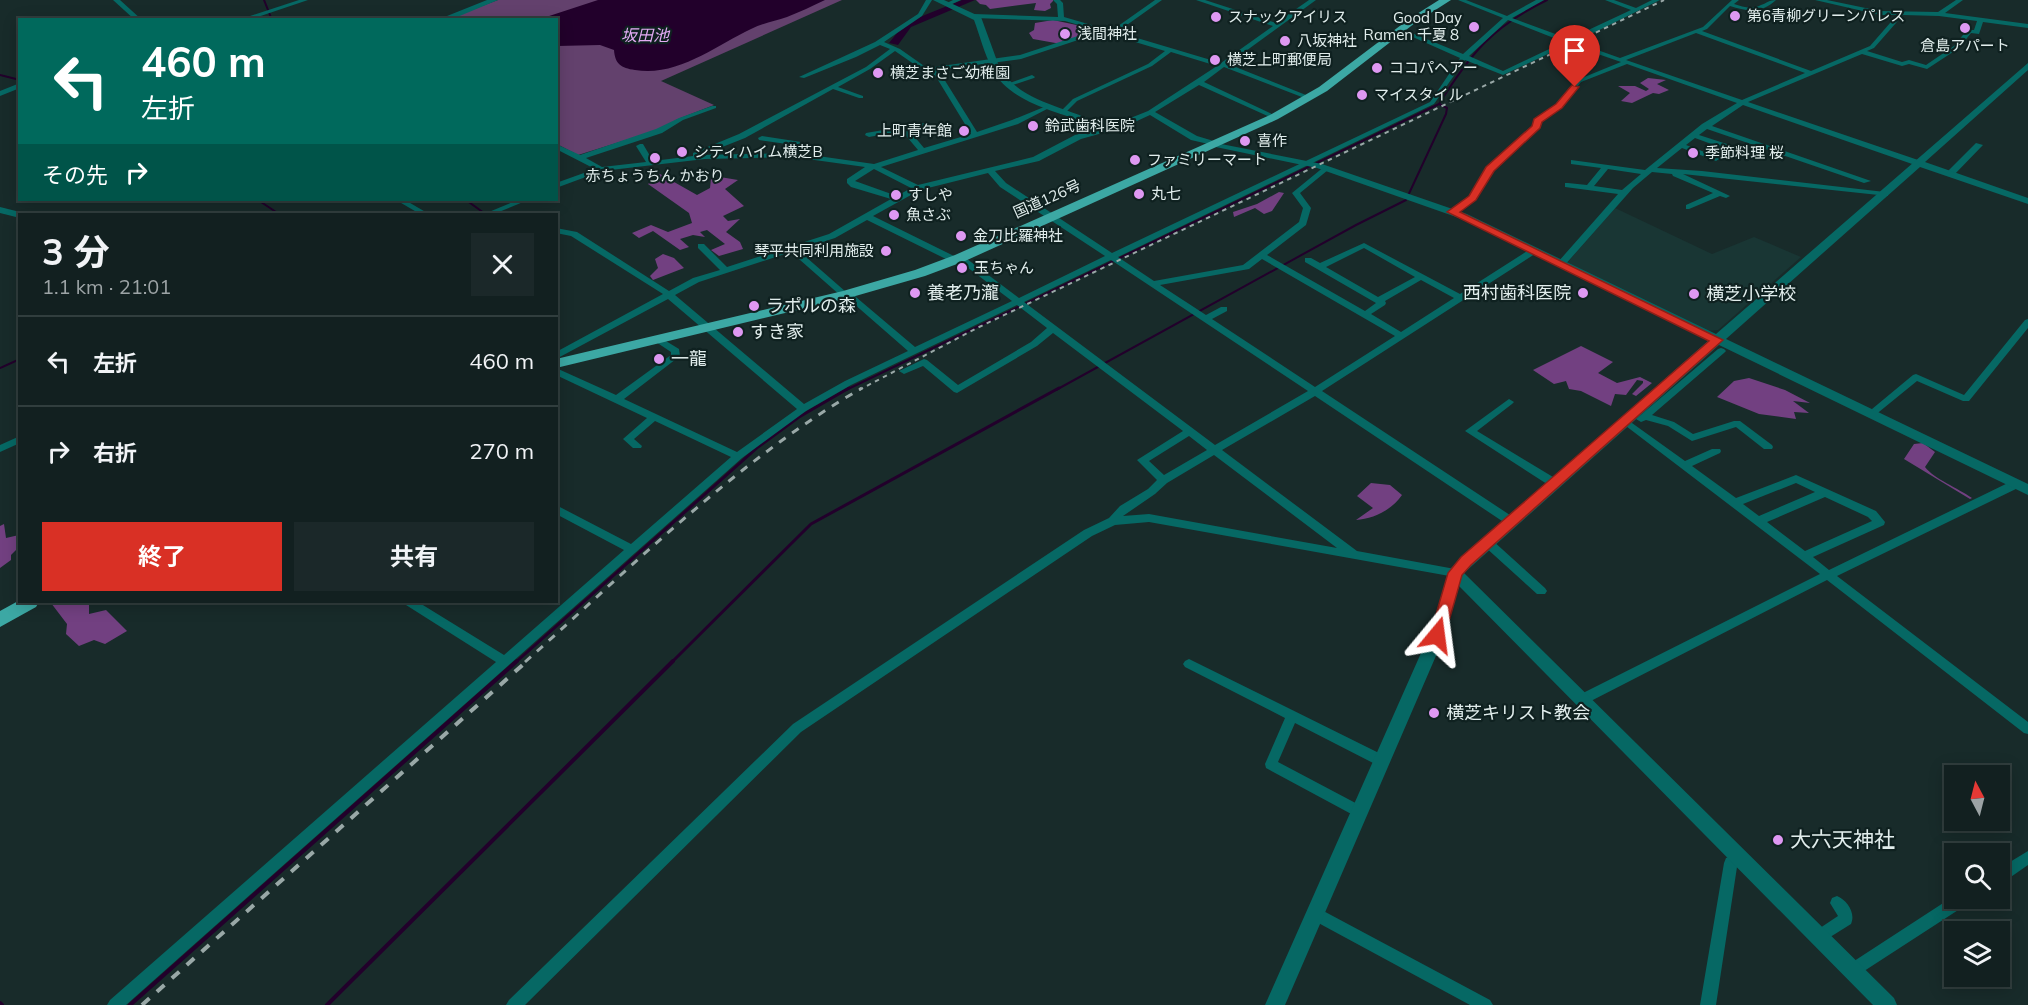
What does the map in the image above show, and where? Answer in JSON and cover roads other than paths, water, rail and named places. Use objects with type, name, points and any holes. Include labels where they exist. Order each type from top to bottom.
[{"type":"highway","name":"国道126号","points":[[558,364],[846,294],[957,259],[1274,117],[1309,98],[1400,30],[1446,0]]},
{"type":"highway","points":[[0,620],[28,603]]},
{"type":"street","points":[[116,0],[137,18]]},
{"type":"street","points":[[247,18],[305,0]]},
{"type":"street","points":[[446,18],[494,0]]},
{"type":"street","points":[[802,77],[860,55],[907,22],[918,18],[929,0]]},
{"type":"street","points":[[937,0],[978,19],[996,69],[1010,84],[1032,101],[1046,108],[1091,122],[1102,130]]},
{"type":"street","points":[[948,4],[958,0]]},
{"type":"street","points":[[1056,0],[1060,3],[1061,19]]},
{"type":"street","points":[[1113,32],[1160,0]]},
{"type":"street","points":[[1199,0],[1275,25]]},
{"type":"street","points":[[558,355],[668,294],[725,270],[832,236],[917,188],[1036,159],[1078,137],[1150,112],[1199,82],[1312,0]]},
{"type":"street","points":[[1461,0],[1623,61],[2028,201]]},
{"type":"street","points":[[116,1005],[738,456],[803,409],[848,382],[1314,165],[1432,103],[1467,58],[1509,18],[1541,0]]},
{"type":"street","points":[[1608,0],[1636,10]]},
{"type":"street","points":[[1400,30],[1503,73],[1657,0]]},
{"type":"street","points":[[1452,212],[1472,198],[1490,170],[1537,126],[1538,121],[1559,106],[1579,81],[1698,32],[1708,26],[1729,4],[1736,0]]},
{"type":"street","points":[[1729,4],[1751,12],[1765,7],[1773,0]]},
{"type":"street","points":[[1818,0],[1900,15],[1939,14],[2028,26]]},
{"type":"street","points":[[1939,14],[1960,0]]},
{"type":"street","points":[[1561,264],[1624,193],[1647,171],[1705,126],[1742,102],[1872,47],[1900,15]]},
{"type":"street","points":[[974,16],[1061,19],[1105,29],[1222,64],[1309,98]]},
{"type":"street","points":[[1863,52],[1902,64],[1909,62],[1927,67],[1963,44],[1969,31],[1977,33],[1980,20]]},
{"type":"street","points":[[879,42],[926,70],[993,59],[1021,57],[1105,29]]},
{"type":"street","points":[[1698,32],[1812,73]]},
{"type":"street","points":[[691,158],[742,136],[868,68],[894,49]]},
{"type":"street","points":[[1062,113],[1075,100],[1150,65],[1171,49]]},
{"type":"street","points":[[1629,423],[1646,416],[1918,163],[2028,66]]},
{"type":"street","points":[[932,69],[941,79],[975,135]]},
{"type":"street","points":[[1010,84],[1032,77]]},
{"type":"street","points":[[1199,82],[1274,117]]},
{"type":"street","points":[[0,94],[18,86]]},
{"type":"street","points":[[833,87],[861,98]]},
{"type":"street","points":[[580,158],[659,131],[681,119],[714,107]]},
{"type":"street","points":[[898,199],[851,184],[851,179],[874,166],[1015,122],[1046,108]]},
{"type":"street","points":[[1150,112],[1194,138],[1314,165],[1452,212],[1535,250],[1719,346],[1871,414],[2024,487]]},
{"type":"street","points":[[868,135],[921,125]]},
{"type":"street","points":[[1705,126],[1867,181]]},
{"type":"street","points":[[904,129],[922,150]]},
{"type":"street","points":[[1680,145],[1716,159],[1730,148],[1694,135]]},
{"type":"street","points":[[769,136],[798,144],[793,155]]},
{"type":"street","points":[[1950,174],[1979,145]]},
{"type":"street","points":[[640,146],[651,163]]},
{"type":"street","points":[[558,147],[601,169]]},
{"type":"street","points":[[558,185],[601,169],[623,166],[691,158],[793,155],[874,166],[917,188]]},
{"type":"street","points":[[614,158],[623,166]]},
{"type":"street","points":[[1574,162],[1885,194]]},
{"type":"street","points":[[1153,284],[1246,267],[1303,223],[1306,208],[1296,193],[1314,165]]},
{"type":"street","points":[[1590,187],[1606,166]]},
{"type":"street","points":[[990,170],[1003,185],[1512,522]]},
{"type":"street","points":[[1670,171],[1723,195],[1689,207]]},
{"type":"street","points":[[1568,185],[1624,193]]},
{"type":"street","points":[[402,201],[423,213]]},
{"type":"street","points":[[491,213],[521,201]]},
{"type":"street","points":[[0,210],[18,214]]},
{"type":"street","points":[[868,217],[957,259],[1053,328],[1356,556]]},
{"type":"street","points":[[558,230],[574,234],[668,294],[705,328],[803,409]]},
{"type":"street","points":[[1321,266],[1364,245],[1460,298]]},
{"type":"street","points":[[701,246],[725,270]]},
{"type":"street","points":[[794,249],[914,351]]},
{"type":"street","points":[[1113,521],[1117,514],[1157,488],[1163,480],[1314,392],[1535,250]]},
{"type":"street","points":[[1262,255],[1400,335]]},
{"type":"street","points":[[1308,260],[1382,303],[1364,315]]},
{"type":"street","points":[[1378,301],[1421,277]]},
{"type":"street","points":[[1205,319],[1224,309]]},
{"type":"street","points":[[1871,414],[1916,377],[1966,399],[2028,322]]},
{"type":"street","points":[[904,371],[924,362],[957,390],[1034,344],[1053,328]]},
{"type":"street","points":[[617,399],[676,354],[658,340]]},
{"type":"street","points":[[1275,1005],[1437,635],[1455,573],[1554,483],[1719,346]]},
{"type":"street","points":[[558,372],[738,456]]},
{"type":"street","points":[[1509,402],[1470,431],[1554,483]]},
{"type":"street","points":[[1646,416],[1671,424],[1692,438],[1737,423],[1768,447]]},
{"type":"street","points":[[637,446],[628,439],[654,417]]},
{"type":"street","points":[[1629,423],[2028,729]]},
{"type":"street","points":[[1163,480],[1142,460],[1190,431]]},
{"type":"street","points":[[0,449],[18,440]]},
{"type":"street","points":[[1685,465],[1716,451]]},
{"type":"street","points":[[1735,503],[1796,479],[1872,514],[1880,522],[1804,556]]},
{"type":"street","points":[[1583,699],[1828,575],[2024,487]]},
{"type":"street","points":[[1758,521],[1826,492]]},
{"type":"street","points":[[558,510],[632,549]]},
{"type":"street","points":[[514,1005],[797,728],[1079,539],[1113,521],[1149,518],[1455,573],[1887,1005]]},
{"type":"street","points":[[1488,543],[1541,591]]},
{"type":"street","points":[[412,603],[505,661]]},
{"type":"street","points":[[1189,664],[1382,761]]},
{"type":"street","points":[[1292,717],[1271,765],[1360,812]]},
{"type":"street","points":[[2010,869],[2028,857]]},
{"type":"street","points":[[1708,1005],[1731,863],[1741,858]]},
{"type":"street","points":[[1819,937],[1846,919],[1845,913],[1837,903]]},
{"type":"street","points":[[1853,970],[1947,909]]},
{"type":"street","points":[[1316,914],[1485,1005]]},
{"type":"water","name":"坂田池","points":[[598,0],[825,0],[787,17],[756,27],[681,65],[651,71],[622,66],[617,62],[614,50],[600,45],[558,46],[558,18],[543,18]]},
{"type":"waterway","points":[[264,0],[271,18]]},
{"type":"waterway","points":[[894,43],[908,25],[970,0]]},
{"type":"waterway","points":[[1439,104],[1484,43],[1511,20],[1547,0]]},
{"type":"waterway","points":[[0,75],[18,80]]},
{"type":"waterway","points":[[846,390],[1439,104]]},
{"type":"waterway","points":[[1056,390],[1356,225],[1406,200],[1446,114],[1447,108],[1439,104]]},
{"type":"waterway","points":[[260,201],[278,213]]},
{"type":"waterway","points":[[467,201],[484,213]]},
{"type":"waterway","points":[[0,368],[18,360]]},
{"type":"waterway","points":[[516,662],[758,447],[799,417],[849,388]]},
{"type":"waterway","points":[[672,662],[811,524],[1059,388]]},
{"type":"waterway","points":[[130,1005],[517,661]]},
{"type":"waterway","points":[[327,1005],[673,661]]},
{"type":"railway","points":[[859,390],[977,328],[1664,0]]},
{"type":"railway","points":[[525,662],[728,481],[771,448],[862,388]]},
{"type":"railway","points":[[142,1005],[527,661]]},
{"type":"place","name":"第6青柳グリーンパレス","points":[[1735,16]]},
{"type":"place","name":"スナックアイリス","points":[[1216,17]]},
{"type":"place","name":"Good Day Ramen 千夏８","points":[[1474,27]]},
{"type":"place","name":"倉島アパート","points":[[1965,28]]},
{"type":"place","name":"浅間神社","points":[[1065,34]]},
{"type":"place","name":"八坂神社","points":[[1285,41]]},
{"type":"place","name":"横芝上町郵便局","points":[[1215,60]]},
{"type":"place","name":"ココパヘアー","points":[[1377,68]]},
{"type":"place","name":"横芝まさご幼稚園","points":[[878,73]]},
{"type":"place","name":"マイスタイル","points":[[1362,95]]},
{"type":"place","name":"鈴武歯科医院","points":[[1033,126]]},
{"type":"place","name":"上町青年館","points":[[964,131]]},
{"type":"place","name":"喜作","points":[[1245,141]]},
{"type":"place","name":"シティハイム横芝B","points":[[682,152]]},
{"type":"place","name":"季節料理 桜","points":[[1693,153]]},
{"type":"place","name":"赤ちょうちん かおり","points":[[655,158]]},
{"type":"place","name":"ファミリーマート","points":[[1135,160]]},
{"type":"place","name":"丸七","points":[[1139,194]]},
{"type":"place","name":"すしや","points":[[896,195]]},
{"type":"place","name":"魚さぶ","points":[[894,215]]},
{"type":"place","name":"金刀比羅神社","points":[[961,236]]},
{"type":"place","name":"琴平共同利用施設","points":[[886,251]]},
{"type":"place","name":"玉ちゃん","points":[[962,268]]},
{"type":"place","name":"養老乃瀧","points":[[915,293]]},
{"type":"place","name":"西村歯科医院","points":[[1583,293]]},
{"type":"place","name":"横芝小学校","points":[[1694,294]]},
{"type":"place","name":"ラポルの森","points":[[754,306]]},
{"type":"place","name":"すき家","points":[[738,332]]},
{"type":"place","name":"一龍","points":[[659,359]]},
{"type":"place","name":"横芝キリスト教会","points":[[1434,713]]},
{"type":"place","name":"大六天神社","points":[[1778,840]]}]
